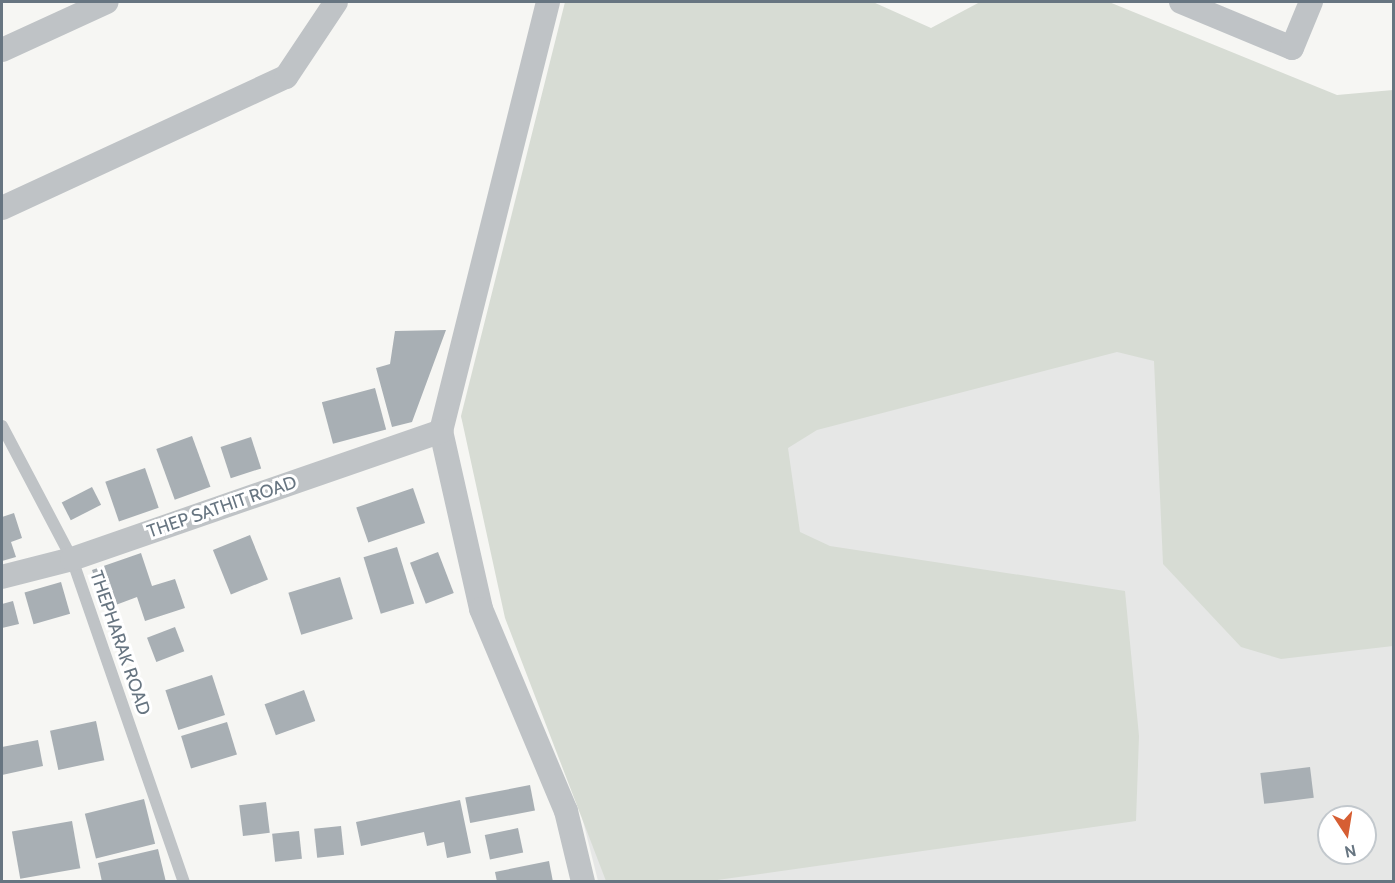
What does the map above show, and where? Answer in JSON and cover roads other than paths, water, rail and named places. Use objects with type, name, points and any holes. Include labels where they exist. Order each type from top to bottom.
[{"type":"street","points":[[2,50],[107,2]]},
{"type":"street","points":[[548,2],[441,431],[481,609],[566,811],[583,882]]},
{"type":"street","points":[[1181,2],[1292,48],[1311,2]]},
{"type":"street","points":[[2,208],[286,76],[326,7]]},
{"type":"street","name":"THEP SATHIT ROAD","points":[[2,577],[72,559],[441,431]]},
{"type":"lane","name":"THEPHARAK ROAD","points":[[2,426],[72,559],[184,882]]}]
